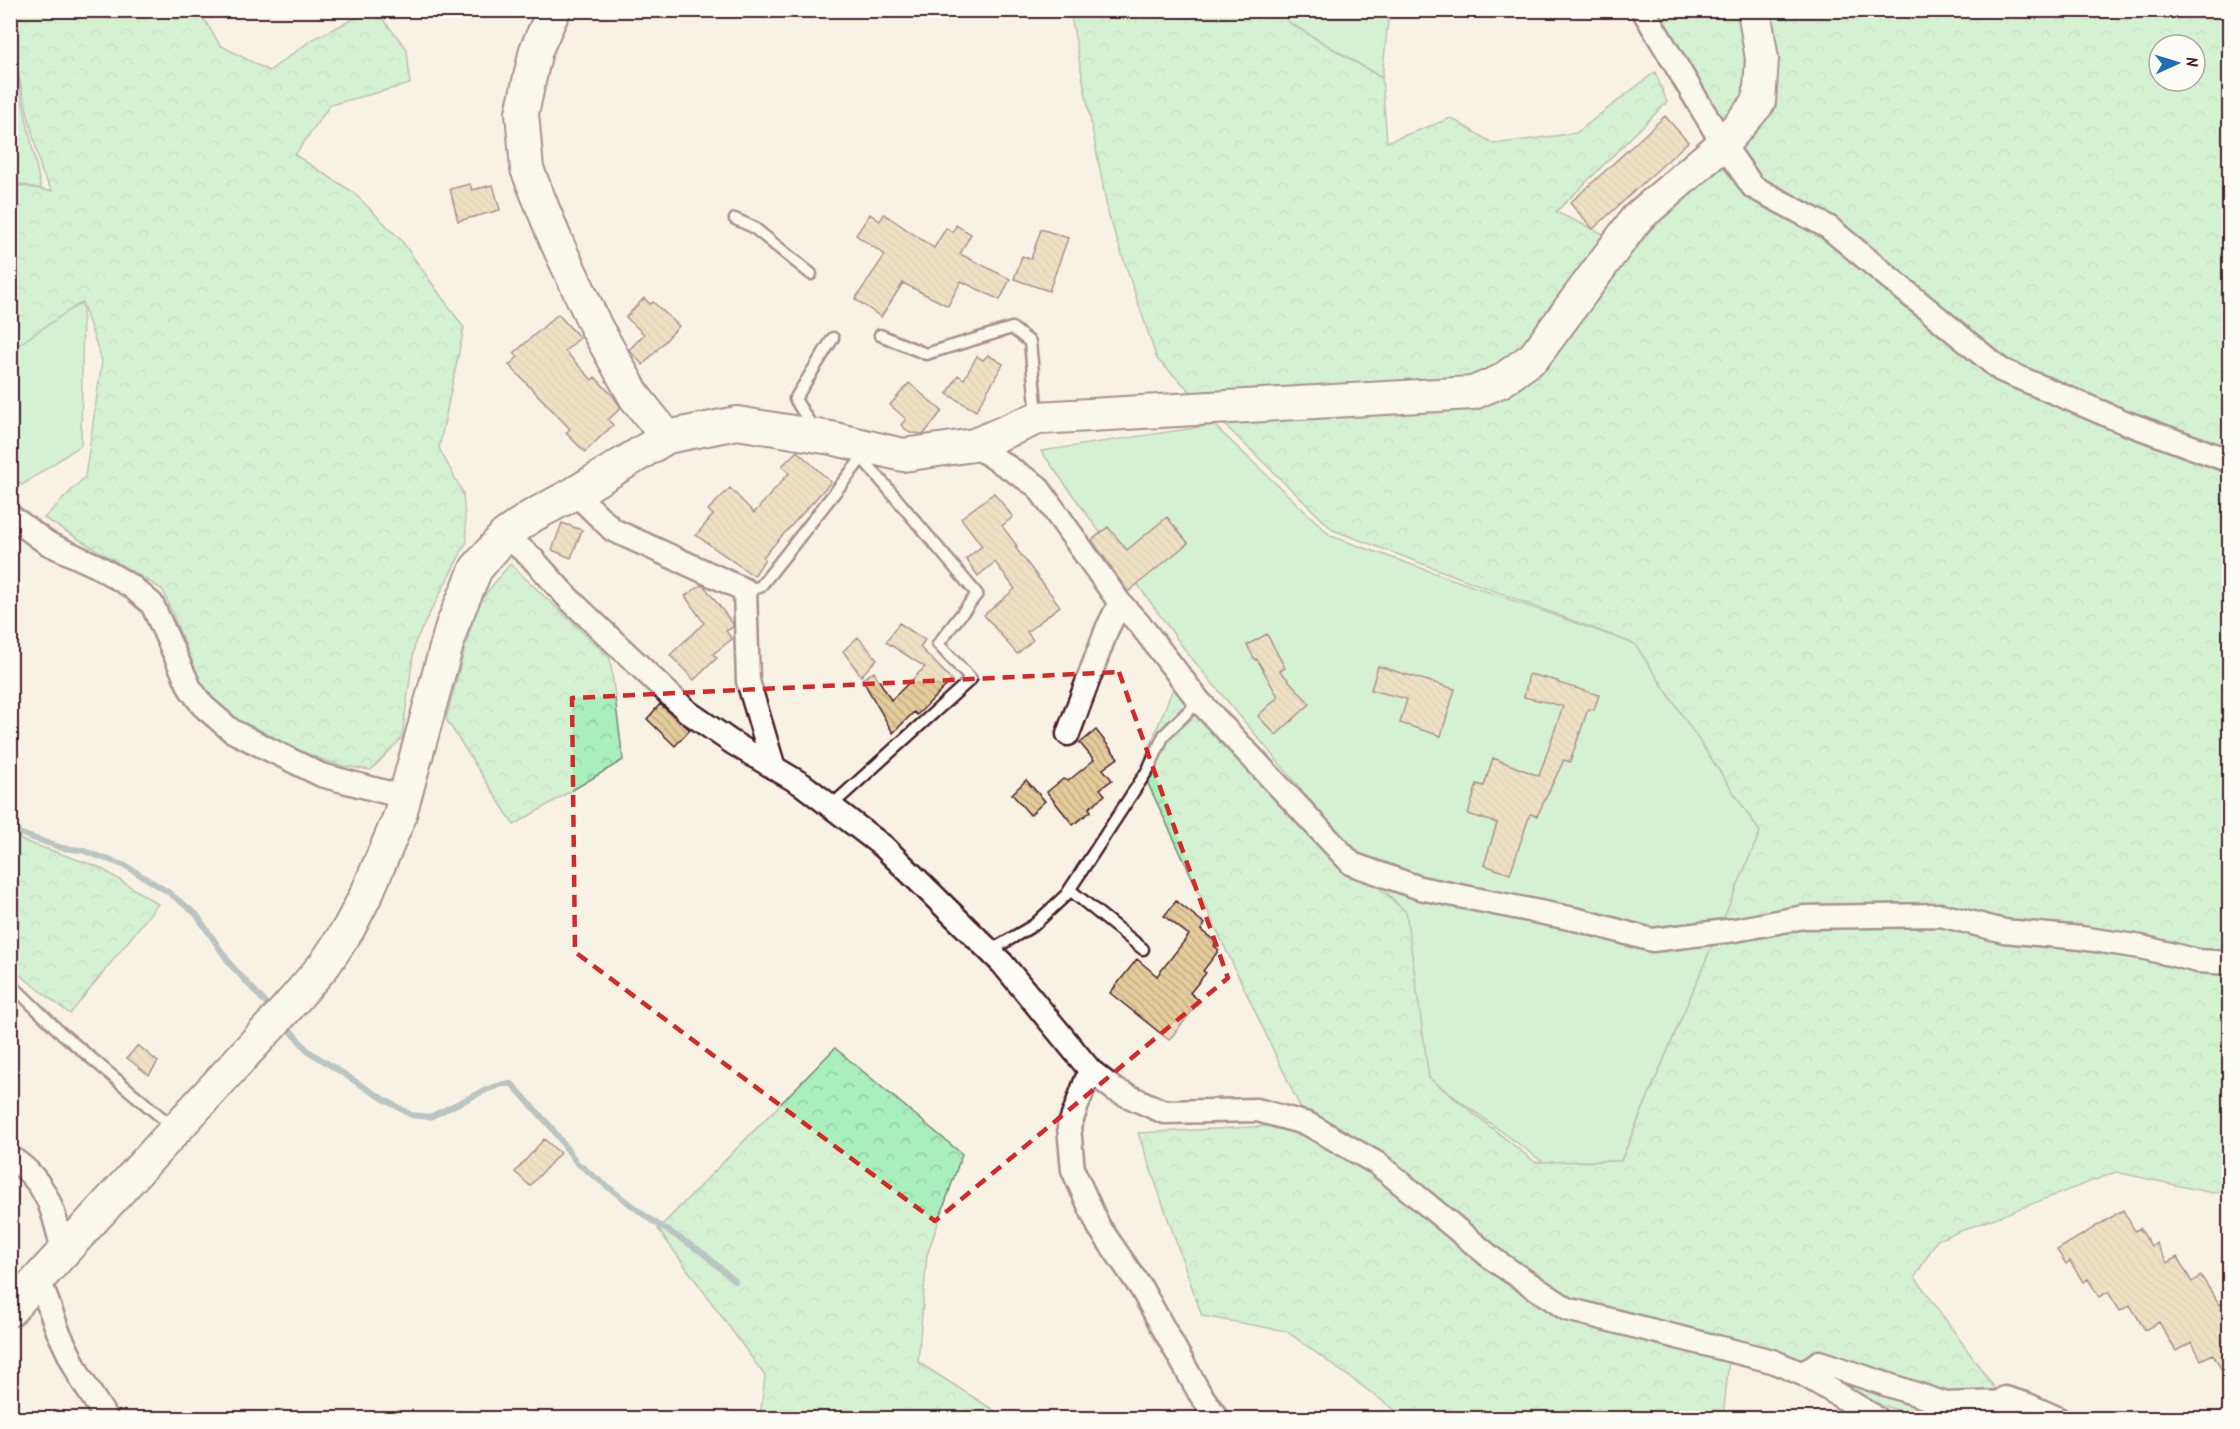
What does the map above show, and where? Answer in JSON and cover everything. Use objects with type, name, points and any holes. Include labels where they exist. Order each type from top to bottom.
[{"type":"street","points":[[554,10],[536,50],[522,113],[527,169],[556,241],[596,327],[635,397],[667,437]]},
{"type":"street","points":[[1643,10],[1723,144],[1753,187],[1828,227],[2001,370],[2124,422],[2229,460]]},
{"type":"street","points":[[10,1310],[288,1007],[325,963],[349,928],[389,844],[452,626],[465,592],[476,569],[505,535],[532,516],[575,493],[667,437],[737,423],[817,435],[856,450],[903,455],[975,445],[1038,418],[1473,393],[1501,381],[1534,357],[1636,219],[1723,144],[1759,102],[1762,59],[1754,10]]},
{"type":"street","points":[[975,445],[1037,486],[1120,603],[1142,627],[1199,701],[1352,864],[1420,888],[1579,920],[1652,940],[1735,930],[1804,917],[1941,915],[2004,931],[2081,938],[2141,947],[2198,961],[2229,963]]},
{"type":"street","points":[[575,493],[613,530],[745,590],[748,681],[774,768]]},
{"type":"street","points":[[10,516],[47,543],[97,566],[152,604],[190,688],[203,706],[232,731],[321,775],[404,797]]},
{"type":"street","points":[[505,535],[532,558],[568,598],[688,712],[733,743],[803,785],[884,847],[1002,963],[1090,1070],[1115,1090],[1164,1112],[1257,1110],[1308,1124],[1378,1164],[1494,1260],[1567,1309],[1772,1361],[1803,1374],[1877,1419]]},
{"type":"street","points":[[1068,734],[1107,628],[1120,603]]},
{"type":"street","points":[[1090,1070],[1069,1127],[1072,1170],[1100,1227],[1140,1288],[1199,1392],[1217,1419]]},
{"type":"street","points":[[10,1156],[28,1168],[46,1194],[56,1221],[63,1252]]},
{"type":"street","points":[[39,1279],[58,1331],[80,1377],[106,1419]]},
{"type":"street","points":[[1803,1374],[1819,1362],[1946,1404],[2005,1402],[2005,1398],[2028,1405],[2056,1419]]},
{"type":"lane","points":[[735,219],[753,227],[811,274]]},
{"type":"lane","points":[[880,335],[926,354],[1012,328],[1029,342],[1038,418]]},
{"type":"lane","points":[[817,435],[795,399],[833,338]]},
{"type":"lane","points":[[745,590],[760,587],[856,450],[977,594],[938,644],[971,679],[831,806]]},
{"type":"lane","points":[[989,952],[1034,925],[1070,890],[1149,768],[1164,735],[1199,701]]},
{"type":"lane","points":[[1070,890],[1143,949]]},
{"type":"lane","points":[[10,983],[59,1031],[176,1130]]},
{"type":"highlighted area","points":[[1119,672],[1228,978],[935,1221],[575,952],[572,698]]},
{"type":"green space","points":[[11,11],[199,11],[220,45],[269,71],[313,39],[370,11],[376,11],[407,49],[410,84],[330,105],[295,155],[353,192],[401,240],[464,328],[439,448],[463,493],[467,541],[415,642],[402,738],[371,770],[342,766],[321,759],[263,737],[235,723],[203,690],[163,590],[44,518],[85,477],[102,361],[82,302],[18,345],[11,344],[10,184],[52,191],[42,173],[17,69],[11,58]]},
{"type":"green space","points":[[1070,11],[1285,11],[1288,22],[1382,78],[1387,142],[1451,118],[1494,144],[1576,133],[1655,72],[1667,102],[1556,212],[1636,249],[1722,134],[1703,103],[1658,11],[2229,11],[2229,1192],[2212,1193],[2116,1172],[1937,1240],[1915,1277],[2016,1418],[1911,1418],[1905,1413],[1730,1351],[1723,1418],[1406,1418],[1286,1331],[1202,1316],[1138,1133],[1308,1124],[1141,769],[1177,678],[1352,864],[1406,912],[1429,1078],[1535,1162],[1621,1161],[1760,832],[1635,644],[1333,530],[1157,359],[1108,213]]},
{"type":"green space","points":[[1285,11],[1389,11],[1382,78],[1288,22]]},
{"type":"green space","points":[[10,58],[16,69],[41,189],[11,182]]},
{"type":"green space","points":[[83,302],[81,445],[22,485],[11,478],[11,342]]},
{"type":"green space","points":[[1214,425],[1331,536],[1635,644],[1761,832],[1621,1161],[1543,1162],[1429,1078],[1397,904],[1188,654],[1041,451]]},
{"type":"green space","points":[[510,564],[610,658],[623,760],[514,825],[446,719],[477,604]]},
{"type":"green space","points":[[10,824],[21,840],[99,867],[158,904],[70,1014],[11,968]]},
{"type":"green space","points":[[835,1048],[962,1154],[927,1255],[918,1362],[1006,1418],[760,1418],[765,1376],[658,1229]]},
{"type":"building","points":[[1665,116],[1688,142],[1593,229],[1570,203]]},
{"type":"building","points":[[470,184],[472,190],[493,185],[500,210],[458,221],[450,189]]},
{"type":"building","points":[[870,214],[880,221],[884,214],[934,248],[946,228],[953,232],[956,225],[971,234],[960,254],[1010,279],[1000,300],[961,281],[948,306],[903,283],[881,317],[855,299],[885,255],[856,235]]},
{"type":"building","points":[[1041,229],[1068,238],[1049,291],[1014,279],[1022,256],[1031,259]]},
{"type":"building","points":[[644,298],[650,304],[653,302],[679,326],[643,365],[629,350],[644,334],[626,317]]},
{"type":"building","points":[[558,314],[580,338],[565,351],[592,380],[595,377],[621,408],[608,420],[613,425],[585,452],[566,433],[570,429],[509,365],[518,357],[514,353]]},
{"type":"building","points":[[988,355],[1003,364],[976,411],[947,394],[958,375],[964,379],[977,356],[983,360]]},
{"type":"building","points":[[909,383],[942,411],[924,434],[910,433],[901,425],[906,419],[890,405]]},
{"type":"building","points":[[797,451],[831,482],[763,557],[765,559],[754,576],[696,535],[713,515],[708,510],[730,488],[754,513],[789,473],[782,466]]},
{"type":"building","points":[[994,493],[1013,517],[1002,526],[1017,546],[1015,547],[1060,606],[1027,632],[1033,640],[1017,654],[984,615],[1015,589],[995,562],[978,576],[966,559],[982,546],[961,518]]},
{"type":"building","points":[[1167,517],[1188,543],[1128,592],[1092,540],[1108,527],[1127,550]]},
{"type":"building","points":[[562,523],[582,530],[571,558],[552,550]]},
{"type":"building","points":[[701,585],[705,587],[733,627],[726,631],[732,639],[713,654],[717,658],[694,680],[670,655],[704,623],[685,596]]},
{"type":"building","points":[[899,623],[925,640],[920,647],[952,680],[917,715],[914,712],[893,733],[862,679],[874,672],[891,700],[925,667],[886,642]]},
{"type":"building","points":[[1267,634],[1285,668],[1280,671],[1310,704],[1276,735],[1258,716],[1278,697],[1247,645]]},
{"type":"building","points":[[858,637],[877,659],[861,676],[843,651]]},
{"type":"building","points":[[1378,666],[1455,689],[1441,736],[1400,723],[1407,699],[1371,690]]},
{"type":"building","points":[[1529,674],[1599,695],[1594,710],[1588,709],[1570,762],[1564,760],[1537,816],[1530,814],[1510,874],[1484,865],[1497,823],[1468,814],[1477,784],[1484,786],[1493,758],[1539,776],[1563,706],[1524,697]]},
{"type":"building","points":[[660,704],[690,730],[675,746],[647,719]]},
{"type":"building","points":[[1096,730],[1118,758],[1103,769],[1112,780],[1100,789],[1105,795],[1089,808],[1091,811],[1073,825],[1047,792],[1063,779],[1068,781],[1094,760],[1080,743]]},
{"type":"building","points":[[1026,780],[1045,801],[1030,815],[1012,794]]},
{"type":"building","points":[[1176,901],[1205,924],[1201,930],[1216,942],[1214,946],[1219,950],[1203,971],[1206,973],[1190,993],[1200,1001],[1169,1040],[1110,993],[1137,959],[1157,976],[1189,935],[1164,916]]},
{"type":"building","points":[[138,1045],[158,1062],[149,1075],[127,1058]]},
{"type":"building","points":[[544,1139],[560,1153],[530,1186],[515,1172]]},
{"type":"building","points":[[2123,1210],[2135,1231],[2140,1228],[2151,1246],[2156,1243],[2167,1263],[2177,1257],[2192,1282],[2201,1276],[2220,1305],[2229,1299],[2229,1383],[2213,1354],[2201,1360],[2192,1342],[2176,1351],[2159,1322],[2145,1330],[2130,1305],[2120,1311],[2108,1292],[2099,1297],[2088,1279],[2083,1282],[2070,1261],[2066,1264],[2057,1250]]},
{"type":"waterway","points":[[10,817],[19,833],[62,848],[81,850],[126,866],[168,892],[196,914],[231,965],[273,1011]]},
{"type":"waterway","points":[[284,1023],[308,1051],[411,1115],[430,1117],[486,1090],[503,1084],[512,1084],[551,1127],[577,1163],[648,1218],[703,1253],[735,1281]]}]
